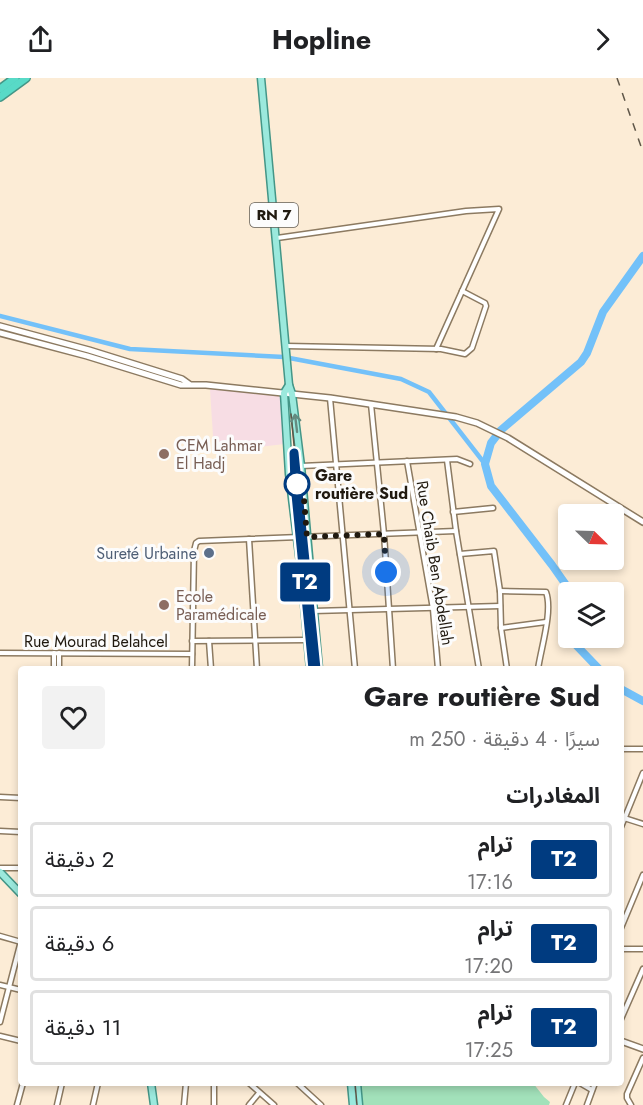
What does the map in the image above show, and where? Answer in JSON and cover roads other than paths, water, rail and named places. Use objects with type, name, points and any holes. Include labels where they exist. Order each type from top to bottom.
[{"type":"highway","points":[[0,89],[15,78]]},
{"type":"highway","points":[[0,97],[26,78]]},
{"type":"main road","name":"RN 7","points":[[261,78],[289,385],[301,466],[318,666]]},
{"type":"main road","points":[[0,326],[9,332]]},
{"type":"main road","points":[[0,333],[9,332],[89,350],[182,379],[189,384],[330,398],[456,417],[489,428],[508,438],[643,522]]},
{"type":"main road","points":[[289,385],[284,393],[289,474],[310,666]]},
{"type":"main road","points":[[0,872],[18,891]]},
{"type":"main road","points":[[624,1042],[643,1049]]},
{"type":"main road","points":[[151,1086],[154,1105]]},
{"type":"main road","points":[[351,1086],[353,1105]]},
{"type":"main road","points":[[357,1086],[359,1105]]},
{"type":"street","points":[[277,238],[466,211],[499,209],[436,349]]},
{"type":"street","points":[[286,349],[436,349],[462,355],[472,348],[486,306],[462,291]]},
{"type":"street","points":[[330,398],[355,666]]},
{"type":"street","points":[[372,404],[393,666]]},
{"type":"street","points":[[301,466],[462,459],[470,464]]},
{"type":"street","name":"Rue Chaib Ben Abdellah","points":[[408,460],[433,609],[438,666]]},
{"type":"street","points":[[447,460],[453,512],[479,666]]},
{"type":"street","points":[[453,512],[493,508]]},
{"type":"street","points":[[192,666],[194,547],[199,541],[456,531]]},
{"type":"street","points":[[249,539],[257,666]]},
{"type":"street","points":[[460,554],[494,551],[507,666]]},
{"type":"street","points":[[500,591],[546,592],[548,601],[546,622],[539,666]]},
{"type":"street","points":[[313,611],[500,606]]},
{"type":"street","points":[[501,628],[546,622]]},
{"type":"street","points":[[192,641],[307,640]]},
{"type":"street","points":[[209,641],[211,666]]},
{"type":"street","name":"Rue Mourad Belahcel","points":[[0,653],[192,654]]},
{"type":"street","points":[[55,666],[57,653]]},
{"type":"street","points":[[57,653],[59,666]]},
{"type":"street","points":[[624,749],[643,749]]},
{"type":"street","points":[[624,816],[643,773]]},
{"type":"street","points":[[0,798],[18,798]]},
{"type":"street","points":[[624,818],[643,824]]},
{"type":"street","points":[[0,831],[18,832]]},
{"type":"street","points":[[0,867],[18,868]]},
{"type":"street","points":[[624,921],[643,876]]},
{"type":"street","points":[[0,936],[18,940]]},
{"type":"street","points":[[624,949],[643,949]]},
{"type":"street","points":[[0,1022],[18,952]]},
{"type":"street","points":[[624,1012],[643,969]]},
{"type":"street","points":[[0,985],[18,989]]},
{"type":"street","points":[[0,1036],[18,1040]]},
{"type":"street","points":[[631,1105],[627,1094],[643,1058]]},
{"type":"street","points":[[17,1105],[21,1086]]},
{"type":"street","points":[[57,1105],[61,1086]]},
{"type":"street","points":[[93,1105],[97,1086]]},
{"type":"street","points":[[184,1105],[186,1086]]},
{"type":"street","points":[[214,1086],[214,1105]]},
{"type":"street","points":[[252,1086],[274,1105]]},
{"type":"street","points":[[300,1086],[321,1105]]},
{"type":"street","points":[[566,1105],[574,1086]]},
{"type":"street","points":[[585,1086],[592,1090]]},
{"type":"street","points":[[587,1105],[594,1086]]},
{"type":"street","points":[[249,1105],[259,1093]]},
{"type":"waterway","points":[[564,582],[491,486],[485,464],[491,443],[501,430],[581,362],[587,353],[603,312],[643,256]]},
{"type":"waterway","points":[[0,316],[130,349],[284,357],[401,379],[429,392],[485,464]]},
{"type":"waterway","points":[[579,648],[596,666]]},
{"type":"waterway","points":[[624,691],[643,701]]},
{"type":"tram line","points":[[291,414],[316,666]]},
{"type":"tram line","name":"T2","points":[[313,666],[294,453],[316,666]]},
{"type":"tram line","points":[[355,1086],[357,1105]]},
{"type":"railway","points":[[617,78],[643,152]]},
{"type":"place","name":"CEM Lahmar El Hadj","points":[[164,454]]},
{"type":"place","name":"Gare routière Sud","points":[[297,484]]},
{"type":"place","name":"Sureté Urbaine","points":[[209,553]]},
{"type":"place","name":"Ecole Paramédicale","points":[[164,605]]}]
